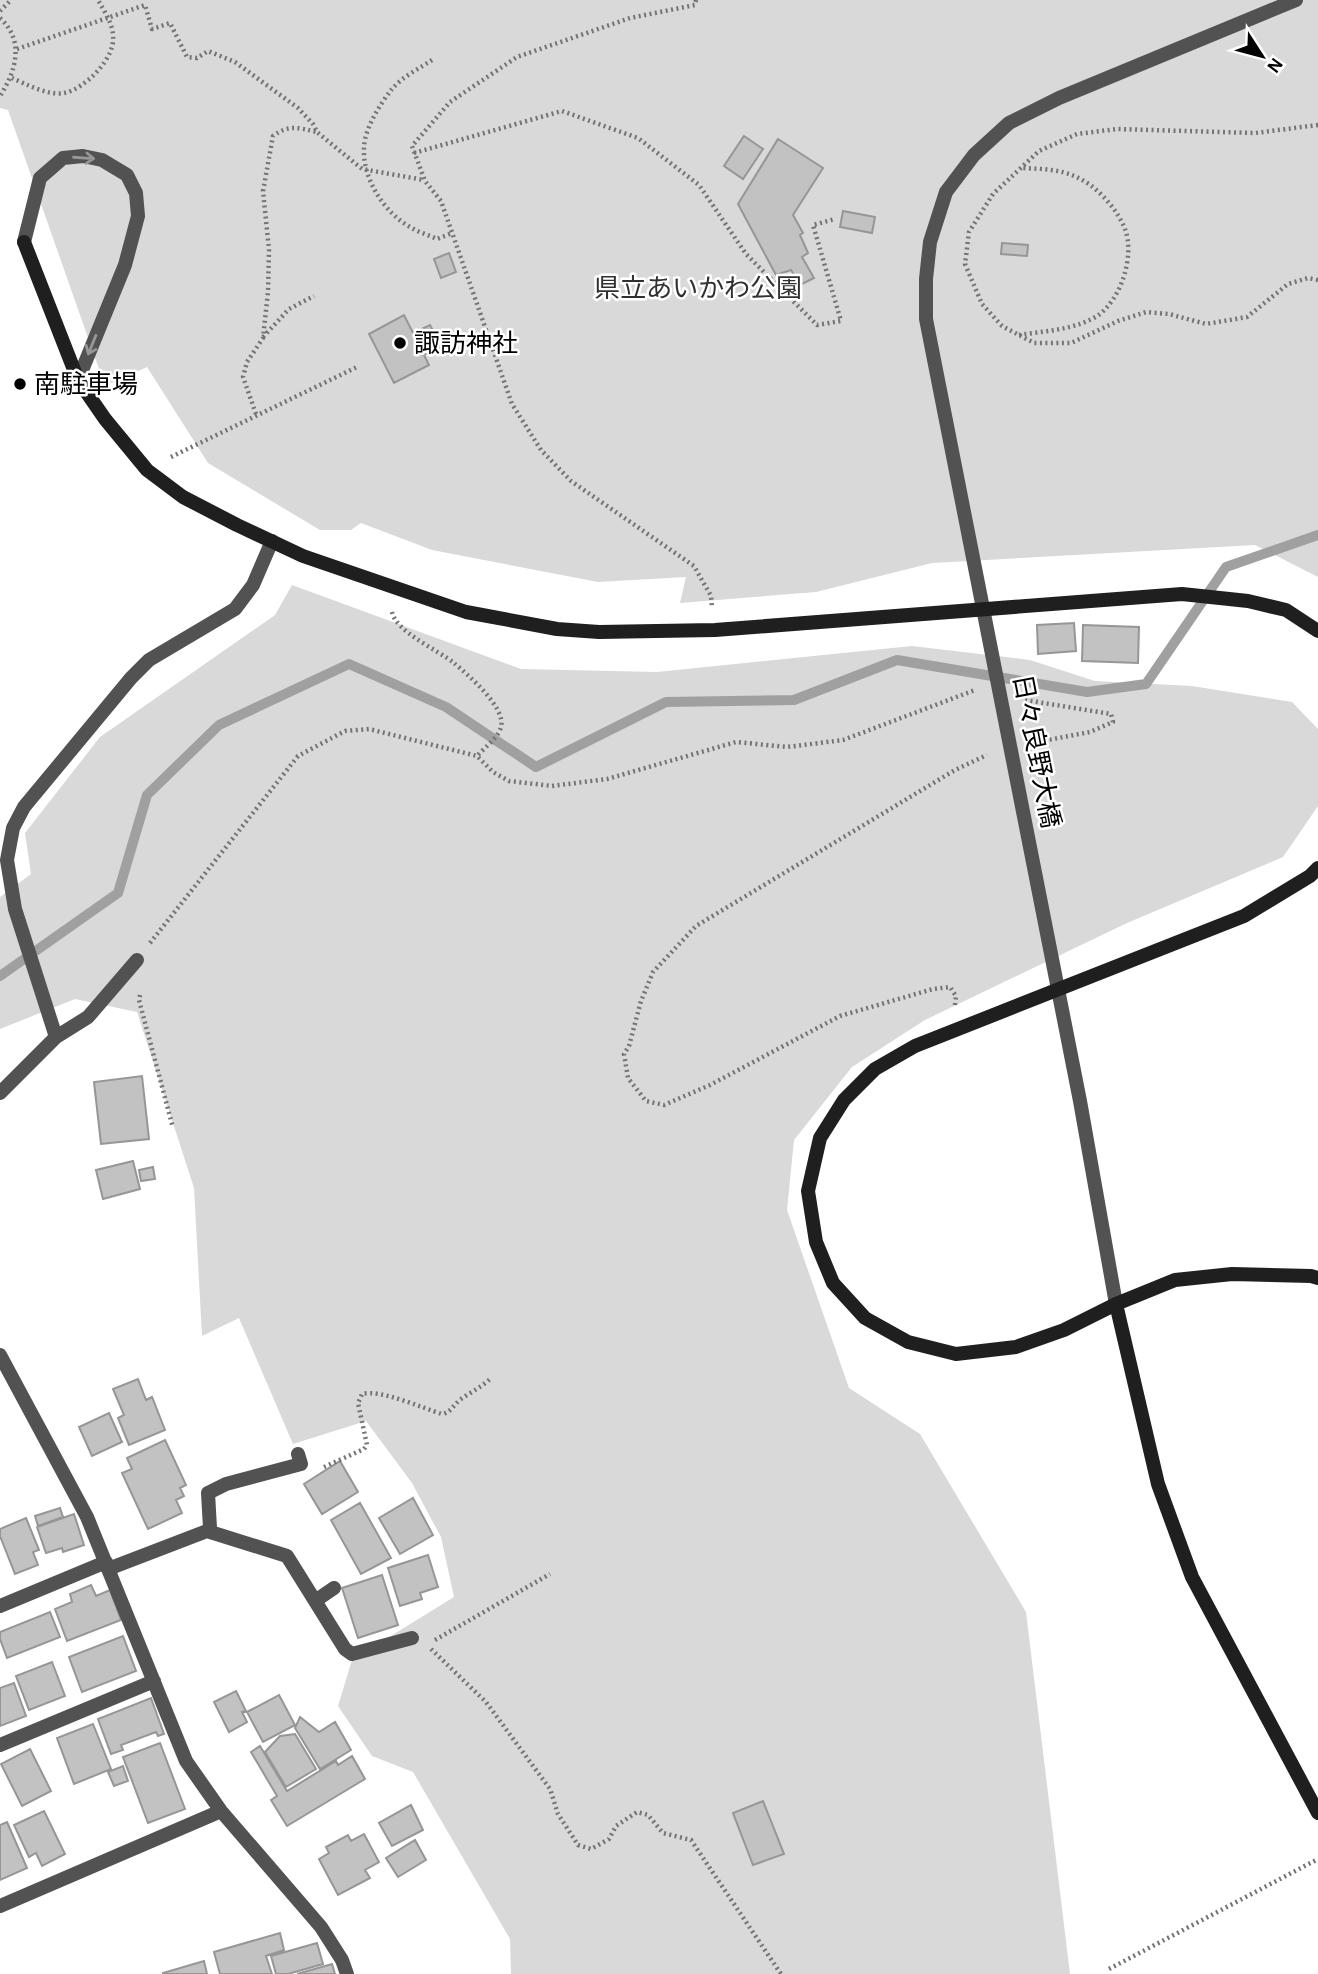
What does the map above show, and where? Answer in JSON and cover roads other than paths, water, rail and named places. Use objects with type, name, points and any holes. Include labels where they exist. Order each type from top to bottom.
[{"type":"street","name":"日々良野大橋","points":[[1116,1304],[1080,1101],[926,319],[930,242],[946,192],[974,155],[1009,123],[1059,98],[1296,0]]},
{"type":"street","points":[[78,380],[125,265],[138,216],[136,193],[127,175],[103,160],[83,156],[63,158],[40,178],[24,242],[78,380],[105,419],[147,470],[183,497],[303,555],[466,612],[557,629],[599,632],[715,630],[1182,594],[1231,599],[1286,610],[1318,631]]},
{"type":"street","points":[[56,1037],[5,883],[13,828],[24,807],[149,660],[235,609],[253,585],[272,541]]},
{"type":"street","points":[[1318,868],[1310,876],[1244,916],[915,1046],[876,1069],[844,1100],[820,1138],[808,1191],[816,1242],[833,1283],[865,1318],[908,1342],[956,1354],[1016,1347],[1064,1330],[1116,1304],[1175,1280],[1233,1274],[1311,1276],[1318,1279]]},
{"type":"street","points":[[0,1093],[56,1037],[88,1017],[137,960]]},
{"type":"street","points":[[1116,1304],[1158,1484],[1192,1577],[1318,1813]]},
{"type":"street","points":[[0,1355],[87,1517],[186,1761],[221,1811],[321,1927],[342,1960],[347,1974]]},
{"type":"street","points":[[207,1531],[210,1528],[208,1493],[226,1484],[299,1459]]},
{"type":"street","points":[[0,1606],[207,1531],[287,1556],[345,1649],[352,1654],[412,1637]]},
{"type":"street","points":[[315,1601],[334,1588]]},
{"type":"street","points":[[0,1745],[154,1681]]},
{"type":"street","points":[[0,1906],[221,1811]]},
{"type":"waterway","points":[[0,976],[118,893],[147,795],[219,725],[349,664],[446,707],[536,767],[666,702],[794,700],[897,660],[1087,692],[1146,684],[1226,567],[1318,535]]},
{"type":"place","name":"諏訪神社","points":[[400,343]]},
{"type":"place","name":"南駐車場","points":[[20,384]]},
{"type":"park label","name":"県立あいかわ公園","points":[[698,288]]}]
